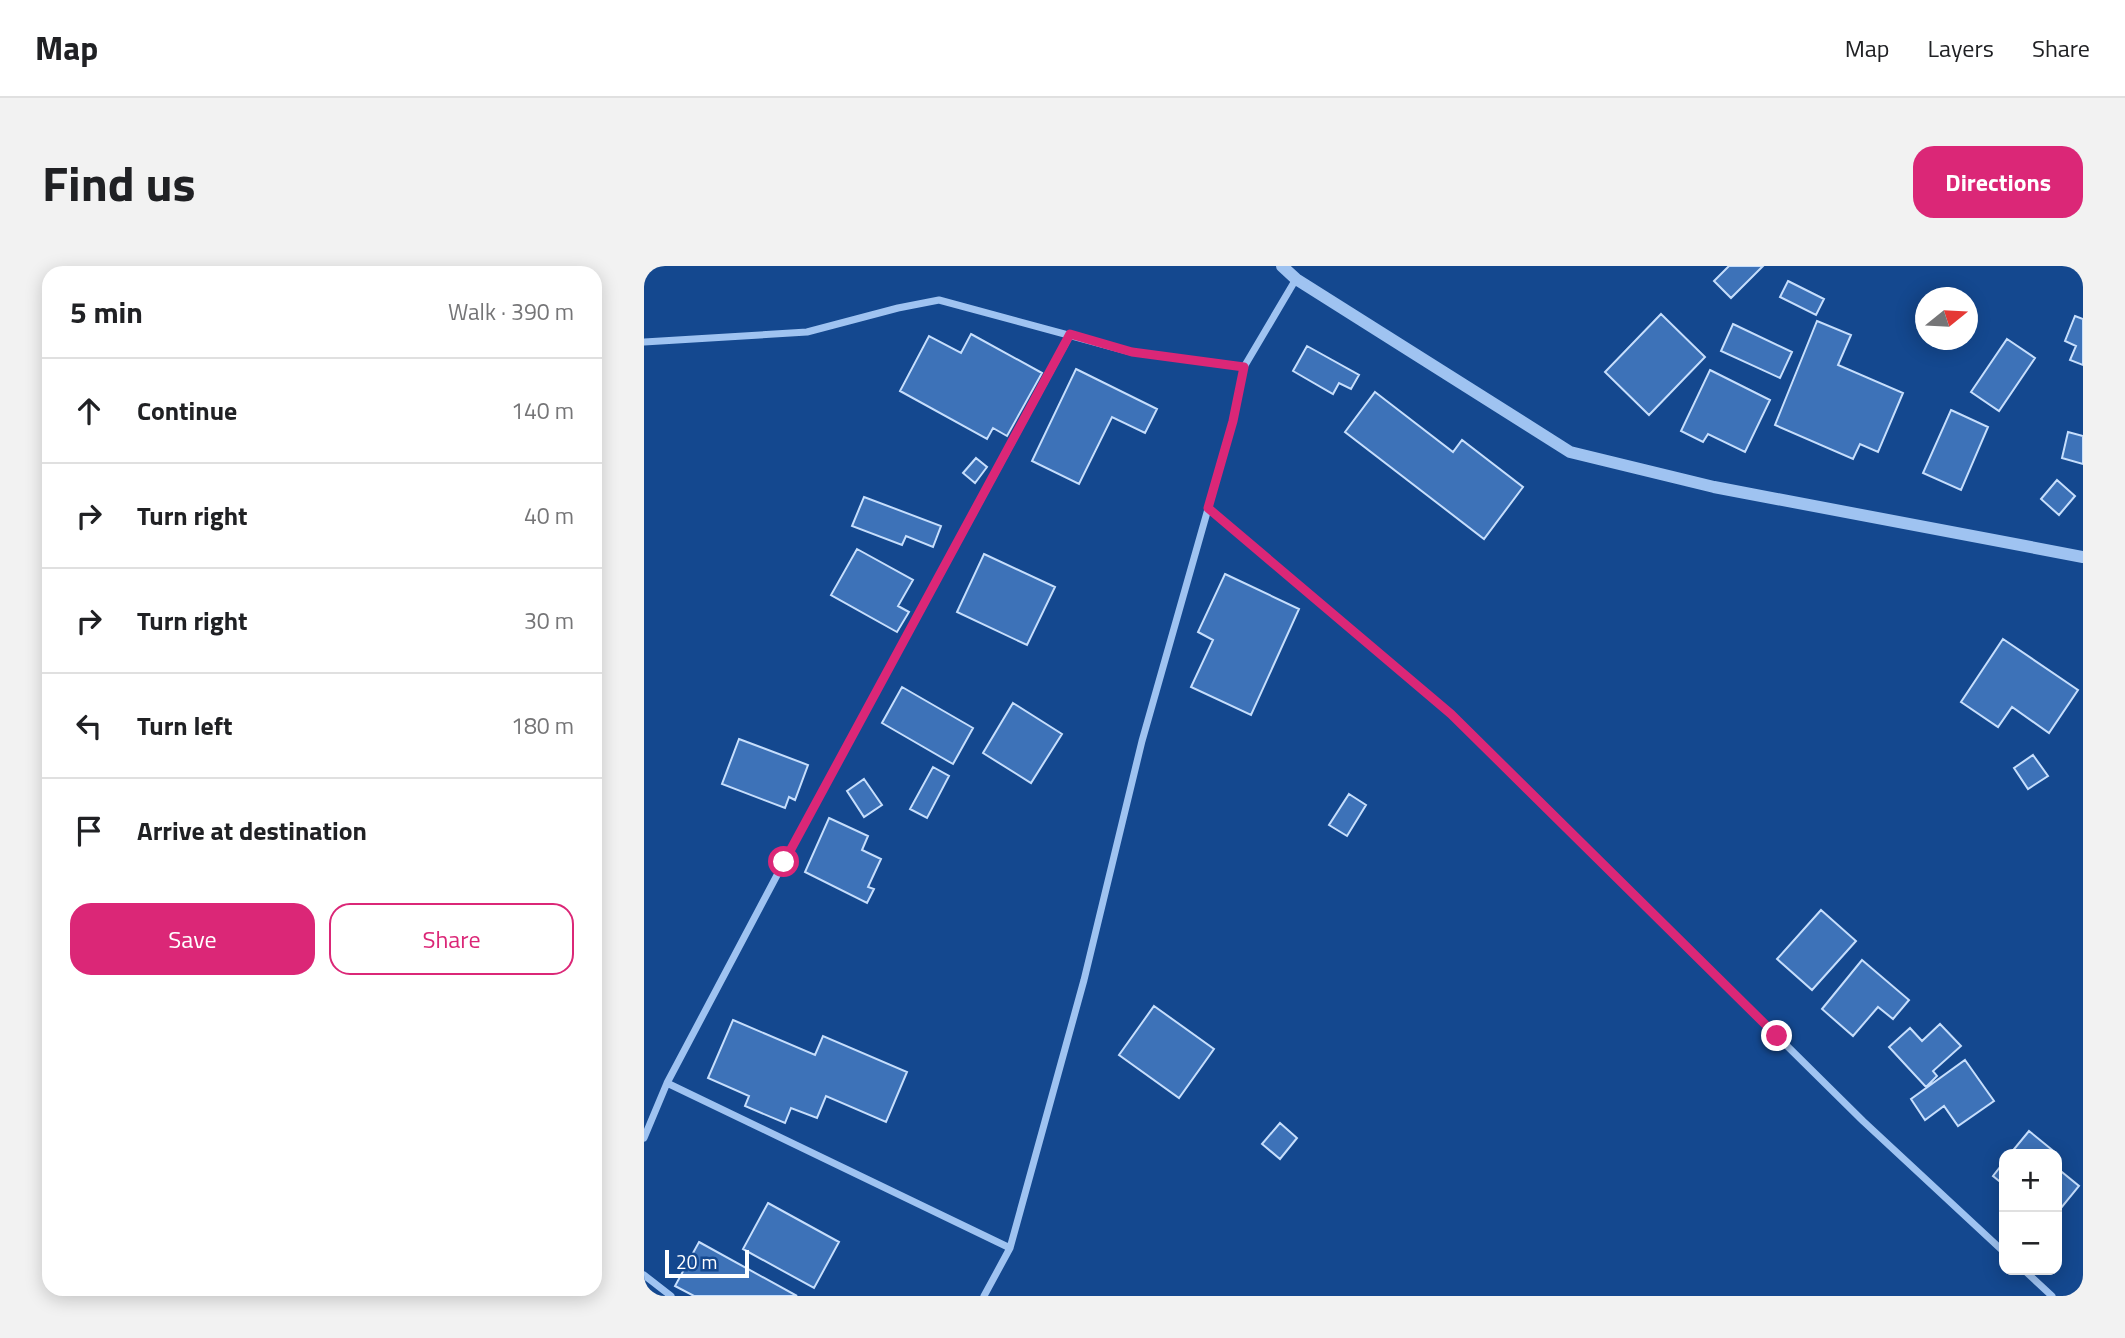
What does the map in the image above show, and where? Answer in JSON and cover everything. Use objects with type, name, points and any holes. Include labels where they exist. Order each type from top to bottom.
[{"type":"street","points":[[1282,266],[1296,279],[1570,452],[1714,487],[2083,557]]},
{"type":"street","points":[[984,1296],[1010,1248],[1084,980],[1142,741],[1233,421],[1244,367],[1296,279]]},
{"type":"street","points":[[644,342],[807,332],[939,300],[1132,352],[1244,367]]},
{"type":"street","points":[[644,1138],[667,1083],[784,862],[1070,334]]},
{"type":"street","points":[[1208,508],[1451,714],[1863,1121],[1999,1247]]},
{"type":"street","points":[[667,1083],[1010,1248]]},
{"type":"street","points":[[644,1275],[671,1296]]},
{"type":"street","points":[[2029,1275],[2052,1296]]},
{"type":"building","points":[[1729,266],[1763,266],[1731,298],[1714,281]]},
{"type":"building","points":[[1788,281],[1824,299],[1816,315],[1780,297]]},
{"type":"building","points":[[1661,314],[1705,357],[1649,415],[1605,372]]},
{"type":"building","points":[[2075,316],[2083,319],[2083,365],[2070,360],[2076,346],[2065,341]]},
{"type":"building","points":[[1817,321],[1851,335],[1838,365],[1903,393],[1878,452],[1860,444],[1853,459],[1775,425]]},
{"type":"building","points":[[1733,324],[1792,352],[1780,378],[1721,351]]},
{"type":"building","points":[[971,334],[1042,373],[1007,436],[993,428],[987,439],[900,391],[929,336],[961,353]]},
{"type":"building","points":[[2007,339],[2035,358],[1999,411],[1971,392]]},
{"type":"building","points":[[1307,346],[1359,375],[1351,389],[1339,383],[1333,394],[1293,371]]},
{"type":"building","points":[[1076,369],[1157,409],[1145,433],[1112,417],[1079,484],[1032,461]]},
{"type":"building","points":[[1710,370],[1770,400],[1745,452],[1708,434],[1703,442],[1681,431]]},
{"type":"building","points":[[1375,392],[1453,452],[1462,440],[1523,487],[1484,539],[1345,432]]},
{"type":"building","points":[[1951,410],[1988,427],[1961,490],[1923,473]]},
{"type":"building","points":[[2068,432],[2083,436],[2083,464],[2062,458]]},
{"type":"building","points":[[976,458],[987,467],[975,483],[963,473]]},
{"type":"building","points":[[2057,480],[2075,496],[2059,515],[2041,499]]},
{"type":"building","points":[[864,497],[941,526],[933,547],[906,536],[902,545],[852,526]]},
{"type":"building","points":[[857,549],[913,580],[898,606],[909,612],[897,632],[831,595]]},
{"type":"building","points":[[984,554],[1055,587],[1027,645],[957,612]]},
{"type":"building","points":[[1225,574],[1299,609],[1251,715],[1191,687],[1213,640],[1198,632]]},
{"type":"building","points":[[2003,639],[2078,690],[2049,733],[2012,707],[1998,727],[1961,702]]},
{"type":"building","points":[[902,687],[973,728],[953,764],[882,723]]},
{"type":"building","points":[[1013,703],[1062,734],[1031,783],[983,753]]},
{"type":"building","points":[[739,739],[808,765],[795,800],[789,797],[785,808],[722,784]]},
{"type":"building","points":[[2033,755],[2048,776],[2028,789],[2014,768]]},
{"type":"building","points":[[933,767],[949,776],[927,818],[910,809]]},
{"type":"building","points":[[864,779],[882,805],[864,817],[847,791]]},
{"type":"building","points":[[1349,794],[1366,805],[1347,836],[1329,825]]},
{"type":"building","points":[[829,818],[868,836],[862,850],[881,859],[868,887],[874,889],[867,903],[805,872]]},
{"type":"building","points":[[1821,910],[1856,941],[1812,990],[1777,959]]},
{"type":"building","points":[[1862,960],[1909,1000],[1893,1019],[1878,1007],[1853,1036],[1822,1009]]},
{"type":"building","points":[[1154,1006],[1214,1049],[1179,1098],[1119,1055]]},
{"type":"building","points":[[733,1020],[815,1055],[823,1036],[907,1072],[886,1122],[826,1096],[817,1118],[791,1108],[785,1123],[745,1106],[749,1096],[708,1078]]},
{"type":"building","points":[[1940,1024],[1961,1046],[1933,1071],[1937,1076],[1926,1087],[1889,1047],[1910,1028],[1922,1041]]},
{"type":"building","points":[[1965,1060],[1994,1101],[1958,1126],[1944,1106],[1925,1120],[1911,1099]]},
{"type":"building","points":[[1280,1123],[1297,1138],[1280,1159],[1262,1144]]},
{"type":"building","points":[[2029,1131],[2051,1149],[2014,1149]]},
{"type":"building","points":[[1999,1168],[1999,1181],[1993,1176]]},
{"type":"building","points":[[2062,1172],[2079,1186],[2062,1207]]},
{"type":"building","points":[[768,1203],[839,1242],[814,1288],[743,1249]]},
{"type":"building","points":[[699,1242],[797,1296],[694,1296],[675,1286]]},
{"type":"route","points":[[784,862],[1070,334],[1132,352],[1244,367],[1233,421],[1208,508],[1451,714],[1777,1036]]}]
